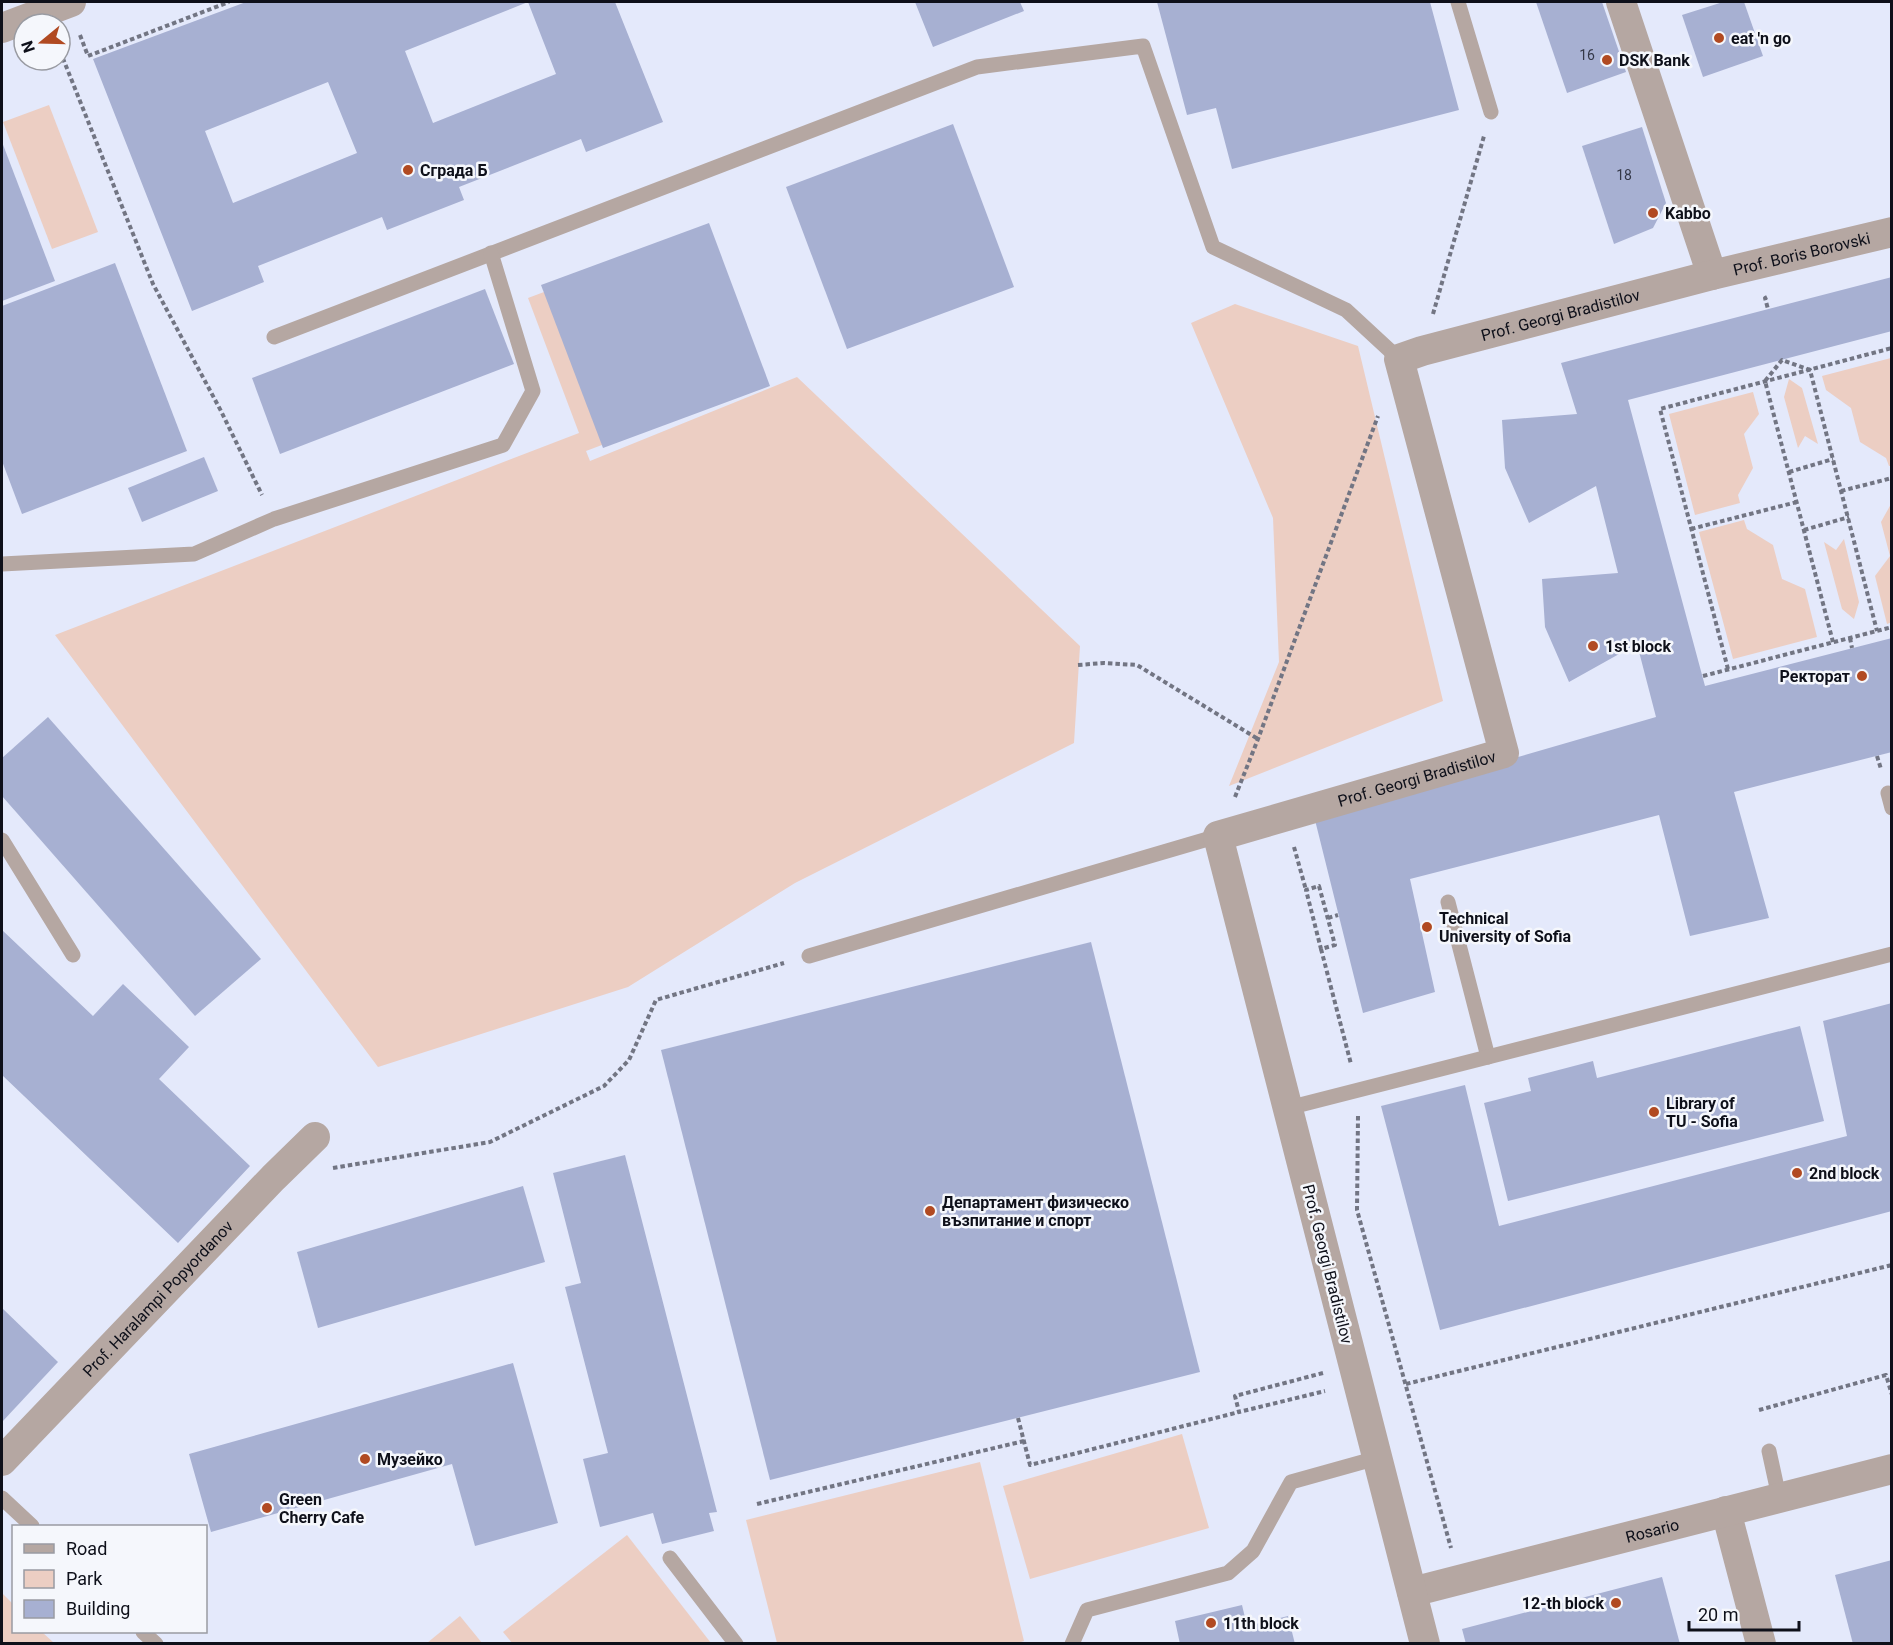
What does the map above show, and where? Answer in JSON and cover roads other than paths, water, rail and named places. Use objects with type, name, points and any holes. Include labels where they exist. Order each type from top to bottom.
[{"type":"street","points":[[2,28],[69,2]]},
{"type":"street","points":[[1621,2],[1712,275]]},
{"type":"street","name":"Prof. Boris Borovski","points":[[1712,275],[1892,232]]},
{"type":"street","name":"Prof. Georgi Bradistilov","points":[[1425,1644],[1218,836],[1504,753],[1410,355],[1712,275]]},
{"type":"street","name":"Prof. Haralampi Popyordanov","points":[[2,1461],[315,1137]]},
{"type":"street","name":"Rosario","points":[[1412,1592],[1892,1469]]},
{"type":"street","points":[[1726,1511],[1761,1644]]},
{"type":"lane","points":[[1458,2],[1491,112]]},
{"type":"lane","points":[[274,338],[977,67],[1143,46],[1213,247],[1346,310],[1410,355]]},
{"type":"lane","points":[[2,564],[194,554],[274,519],[503,445],[533,391],[491,253]]},
{"type":"lane","points":[[809,956],[1218,836]]},
{"type":"lane","points":[[2,840],[73,955]]},
{"type":"lane","points":[[1448,902],[1488,1057]]},
{"type":"lane","points":[[1288,1108],[1892,954]]},
{"type":"lane","points":[[1769,1451],[1779,1497]]},
{"type":"lane","points":[[1072,1644],[1088,1610],[1228,1573],[1253,1551],[1291,1482],[1377,1458]]},
{"type":"lane","points":[[2,1498],[30,1525]]},
{"type":"lane","points":[[670,1558],[736,1644]]},
{"type":"lane","points":[[144,1633],[156,1644]]},
{"type":"place","name":"eat 'n go","points":[[1719,38]]},
{"type":"place","name":"DSK Bank","points":[[1607,60]]},
{"type":"place","name":"Сграда Б","points":[[408,170]]},
{"type":"place","name":"Kabbo","points":[[1653,213]]},
{"type":"place","name":"1st block","points":[[1593,646]]},
{"type":"place","name":"Ректорат","points":[[1862,676]]},
{"type":"place","name":"Technical University of Sofia","points":[[1427,927]]},
{"type":"place","name":"Library of TU - Sofia","points":[[1654,1112]]},
{"type":"place","name":"2nd block","points":[[1797,1173]]},
{"type":"place","name":"Департамент физическо възпитание и спорт","points":[[930,1211]]},
{"type":"place","name":"Музейко","points":[[365,1459]]},
{"type":"place","name":"Green Cherry Cafe","points":[[267,1508]]},
{"type":"place","name":"12-th block","points":[[1616,1603]]},
{"type":"place","name":"11th block","points":[[1211,1623]]}]
